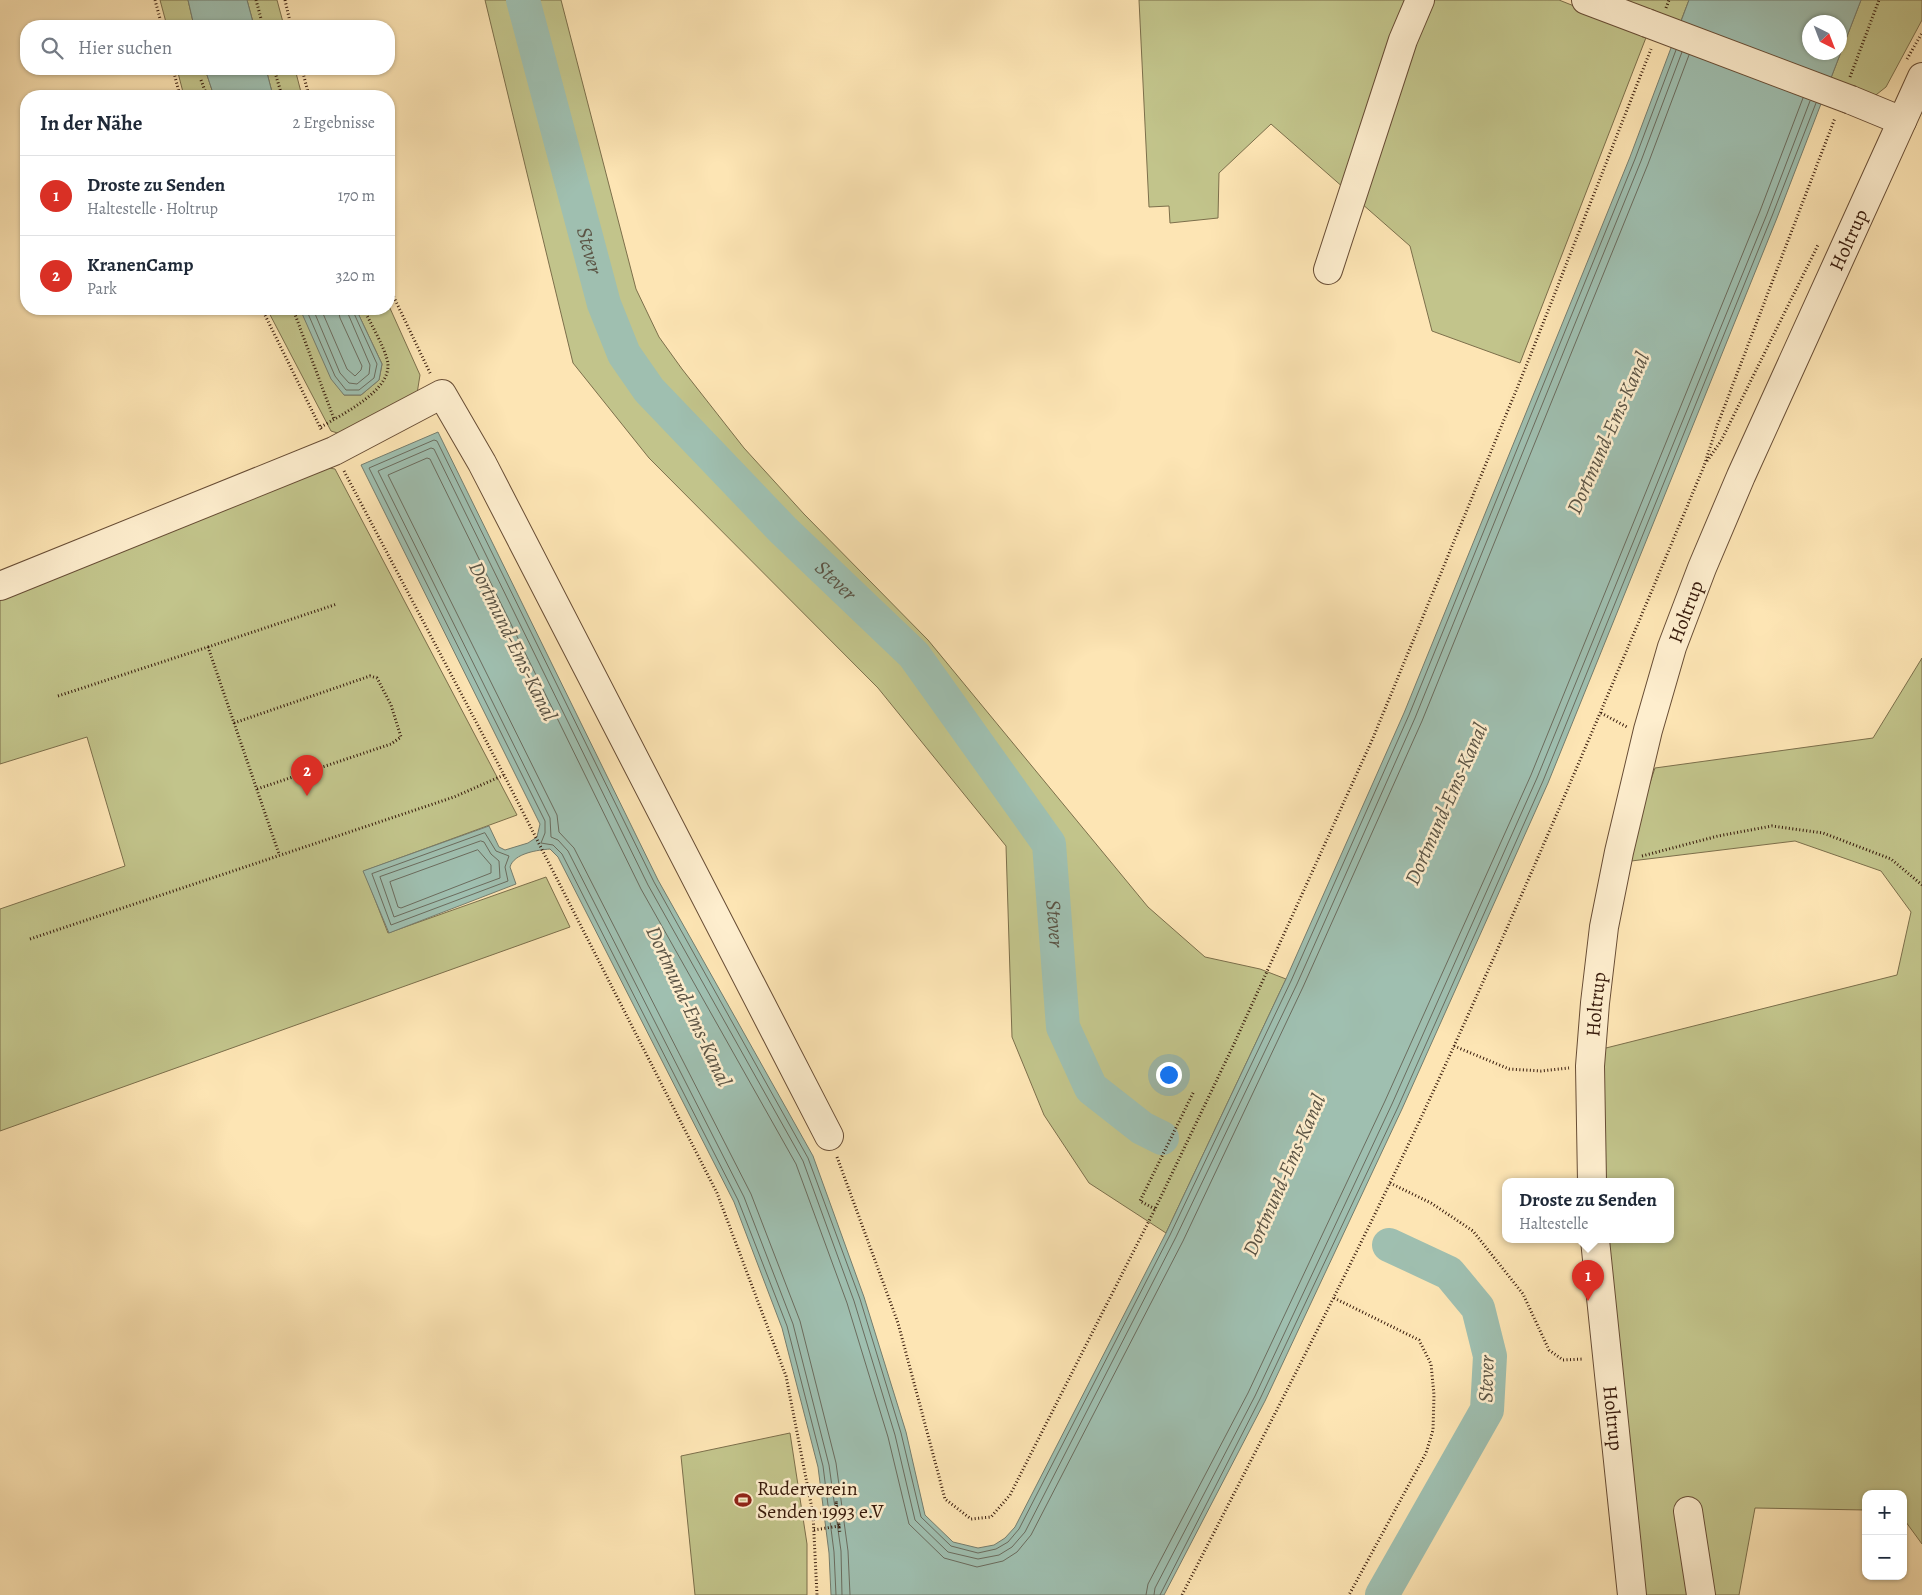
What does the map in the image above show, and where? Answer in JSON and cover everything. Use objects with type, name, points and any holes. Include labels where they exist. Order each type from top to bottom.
[{"type":"street","points":[[1328,270],[1403,40],[1420,0]]},
{"type":"street","points":[[1586,0],[1845,97],[1902,121]]},
{"type":"street","name":"Holtrup","points":[[1592,1178],[1590,1066],[1594,1003],[1604,927],[1619,852],[1648,730],[1664,675],[1702,568],[1741,476],[1922,77]]},
{"type":"street","points":[[0,586],[334,451],[442,394],[482,463],[829,1136]]},
{"type":"street","name":"Holtrup","points":[[1595,1243],[1632,1595]]},
{"type":"street","points":[[1688,1511],[1701,1595]]},
{"type":"path","points":[[155,0],[160,20]]},
{"type":"path","points":[[256,0],[261,20]]},
{"type":"path","points":[[285,0],[290,20]]},
{"type":"path","points":[[1182,1595],[1334,1298],[1390,1183],[1454,1046],[1601,713],[1704,466],[1717,426],[1845,97],[1879,0]]},
{"type":"path","points":[[829,1136],[898,1323],[945,1500],[971,1519],[990,1517],[1010,1494],[1156,1209],[1234,1044],[1373,738],[1527,364],[1650,51]]},
{"type":"path","points":[[175,75],[178,90]]},
{"type":"path","points":[[276,75],[280,90]]},
{"type":"path","points":[[304,75],[307,90]]},
{"type":"path","points":[[201,80],[205,90]]},
{"type":"path","points":[[1704,466],[1721,441],[1822,238]]},
{"type":"path","points":[[395,300],[424,363],[442,394]]},
{"type":"path","points":[[265,315],[320,427],[504,775],[546,861],[717,1193],[786,1376],[812,1514],[817,1595]]},
{"type":"path","points":[[295,315],[334,419]]},
{"type":"path","points":[[320,427],[363,401],[384,383],[388,361],[367,315]]},
{"type":"path","points":[[58,696],[337,604]]},
{"type":"path","points":[[208,647],[279,854]]},
{"type":"path","points":[[234,723],[370,676],[378,678],[391,705],[400,737],[391,744],[257,790]]},
{"type":"path","points":[[1601,713],[1630,729]]},
{"type":"path","points":[[30,939],[279,854],[454,797],[504,775]]},
{"type":"path","points":[[1619,852],[1644,857],[1718,836],[1772,826],[1823,833],[1891,859],[1922,885]]},
{"type":"path","points":[[1454,1046],[1509,1069],[1540,1071],[1571,1068]]},
{"type":"path","points":[[1156,1209],[1140,1201],[1194,1091]]},
{"type":"path","points":[[1390,1183],[1431,1203],[1473,1230],[1522,1294],[1548,1350],[1564,1360],[1586,1359]]},
{"type":"path","points":[[1334,1298],[1418,1340],[1431,1364],[1434,1395],[1432,1430],[1426,1452],[1349,1595]]},
{"type":"path","points":[[839,1526],[836,1502],[837,1510],[839,1526],[840,1534]]},
{"type":"path","points":[[812,1514],[837,1510]]},
{"type":"path","points":[[814,1530],[839,1526]]},
{"type":"green space","points":[[160,0],[188,0],[193,20],[165,20]]},
{"type":"green space","points":[[247,0],[277,0],[282,20],[252,20]]},
{"type":"green space","points":[[485,0],[561,0],[636,289],[659,337],[744,448],[804,514],[928,640],[1148,907],[1205,957],[1260,969],[1286,979],[1166,1233],[1089,1183],[1044,1115],[1012,1037],[1006,846],[878,688],[649,458],[573,363]]},
{"type":"green space","points":[[1139,0],[1559,0],[1647,35],[1520,363],[1432,331],[1410,246],[1271,124],[1219,173],[1218,218],[1170,223],[1169,206],[1149,207]]},
{"type":"green space","points":[[1617,0],[1689,0],[1679,26]]},
{"type":"green space","points":[[1861,0],[1922,0],[1922,20],[1886,87],[1872,98],[1829,83],[1838,60],[1847,60],[1847,36]]},
{"type":"green space","points":[[179,75],[207,75],[212,90],[182,90]]},
{"type":"green space","points":[[268,75],[297,75],[300,90],[271,90]]},
{"type":"green space","points":[[270,315],[303,315],[344,395],[361,395],[379,380],[382,364],[359,315],[393,315],[420,375],[416,400],[347,436],[331,431]]},
{"type":"green space","points":[[323,467],[335,469],[517,815],[364,871],[388,933],[546,877],[570,927],[0,1131],[0,909],[125,866],[87,737],[0,764],[0,598]]},
{"type":"green space","points":[[1922,658],[1922,1544],[1907,1523],[1907,1490],[1862,1490],[1862,1510],[1755,1508],[1739,1595],[1638,1595],[1608,1243],[1674,1243],[1674,1178],[1604,1178],[1594,1051],[1897,975],[1911,912],[1881,871],[1795,841],[1623,862],[1655,768],[1873,738]]},
{"type":"green space","name":"Ruderverein Senden 1993 e.V","points":[[790,1433],[807,1544],[807,1595],[695,1595],[681,1456]]},
{"type":"water","points":[[188,0],[247,0],[252,20],[193,20]]},
{"type":"water","name":"Dortmund-Ems-Kanal","points":[[1689,0],[1861,0],[1847,36],[1847,15],[1802,15],[1802,60],[1838,60],[1777,218],[1548,783],[1402,1109],[1265,1401],[1164,1595],[831,1595],[829,1553],[818,1467],[782,1328],[734,1202],[558,857],[550,849],[521,855],[512,862],[510,867],[516,884],[389,933],[363,871],[489,826],[499,847],[505,850],[528,843],[537,837],[540,824],[361,465],[438,432],[658,880],[813,1156],[864,1297],[906,1432],[925,1515],[953,1542],[978,1548],[994,1545],[1005,1538],[1015,1527],[1166,1233],[1286,979],[1404,713],[1630,157]]},
{"type":"water","points":[[207,75],[268,75],[271,90],[212,90]]},
{"type":"water","points":[[303,315],[359,315],[382,364],[379,380],[361,395],[344,395],[331,379]]},
{"type":"waterway","name":"Stever","points":[[523,0],[604,304],[624,354],[649,390],[783,530],[914,655],[1049,844],[1063,1027],[1091,1088],[1142,1128],[1162,1138]]},
{"type":"waterway","name":"Stever","points":[[1382,1595],[1487,1410],[1490,1356],[1478,1308],[1449,1273],[1389,1245]]},
{"type":"place","name":"KranenCamp","points":[[307,796]]},
{"type":"place","name":"Droste zu Senden","points":[[1588,1301]]},
{"type":"place","name":"Ruderverein Senden 1993 e.V","points":[[743,1500]]}]
